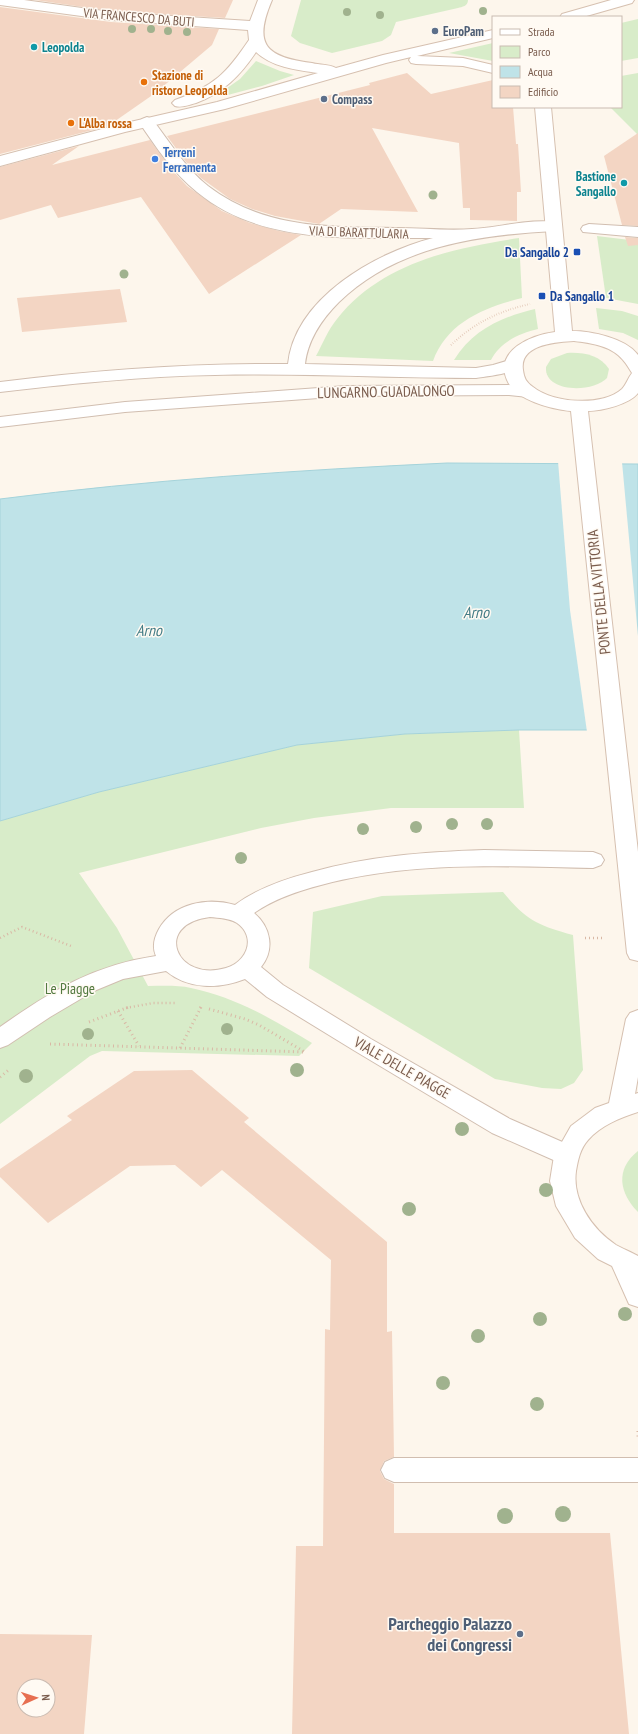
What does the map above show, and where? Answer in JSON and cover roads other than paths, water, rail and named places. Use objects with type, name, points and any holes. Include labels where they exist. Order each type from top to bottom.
[{"type":"street","points":[[122,128],[158,111],[204,95],[231,76],[240,66],[256,33],[266,0]]},
{"type":"street","points":[[573,16],[627,0]]},
{"type":"street","name":"VIA FRANCESCO DA BUTI","points":[[0,1],[256,33]]},
{"type":"street","points":[[256,33],[262,49],[280,61],[299,66],[337,71]]},
{"type":"street","points":[[0,161],[122,128],[220,106],[337,71],[383,59],[492,34]]},
{"type":"street","points":[[383,59],[463,62],[492,69]]},
{"type":"street","points":[[543,108],[564,336]]},
{"type":"street","name":"VIA DI BARATTULARIA","points":[[147,122],[189,178],[201,188],[228,205],[276,224],[324,232],[469,234]]},
{"type":"street","points":[[296,369],[301,343],[317,315],[341,290],[372,269],[430,244],[469,234],[522,227],[554,226]]},
{"type":"street","points":[[589,229],[638,232]]},
{"type":"street","points":[[636,385],[624,396],[606,403],[579,406],[555,404],[528,392],[516,380],[512,364],[519,353],[530,344],[546,339],[564,336],[593,338],[612,344],[628,353],[638,370]]},
{"type":"street","name":"LUNGARNO GUADALONGO","points":[[0,387],[98,377],[244,369],[476,373],[496,370],[512,364]]},
{"type":"street","points":[[244,369],[244,398]]},
{"type":"street","name":"LUNGARNO GUADALONGO","points":[[0,422],[125,407],[346,391],[509,390],[528,392]]},
{"type":"street","name":"PONTE DELLA VITTORIA","points":[[579,406],[619,777],[637,924],[638,953]]},
{"type":"street","points":[[619,777],[638,807]]},
{"type":"street","points":[[238,914],[258,900],[283,888],[315,878],[360,868],[456,859],[594,860]]},
{"type":"street","points":[[210,909],[224,910],[238,914],[248,920],[256,929],[259,938],[259,949],[254,959],[246,968],[234,974],[220,978],[206,978],[192,976],[180,970],[171,962],[166,953],[164,943],[165,938],[173,924],[183,916],[196,911],[210,909]]},
{"type":"street","points":[[0,1039],[55,1002],[116,972],[142,966],[171,962]]},
{"type":"street","name":"VIALE DELLE PIAGGE","points":[[246,968],[275,991],[370,1050],[501,1126],[567,1155]]},
{"type":"street","points":[[638,1019],[629,1104],[606,1113],[588,1125],[575,1139],[567,1155],[562,1176],[567,1203],[574,1219],[594,1243],[630,1265],[638,1296]]},
{"type":"lane","points":[[394,1470],[638,1470]]},
{"type":"water","name":"Arno","points":[[447,463],[638,464],[638,730],[519,730],[405,734],[297,745],[99,792],[0,821],[0,499],[111,486],[223,476]]},
{"type":"place","name":"EuroPam","points":[[435,31]]},
{"type":"place","name":"Leopolda","points":[[34,47]]},
{"type":"place","name":"Stazione di ristoro Leopolda","points":[[144,82]]},
{"type":"place","name":"Compass","points":[[324,99]]},
{"type":"place","name":"L'Alba rossa","points":[[71,123]]},
{"type":"place","name":"Terreni Ferramenta","points":[[155,159]]},
{"type":"place","name":"Bastione Sangallo","points":[[624,183]]},
{"type":"place","name":"Da Sangallo 2","points":[[577,252]]},
{"type":"place","name":"Da Sangallo 1","points":[[542,296]]},
{"type":"place","name":"Parcheggio Palazzo dei Congressi","points":[[520,1634]]},
{"type":"park label","name":"Le Piagge","points":[[70,989]]}]
